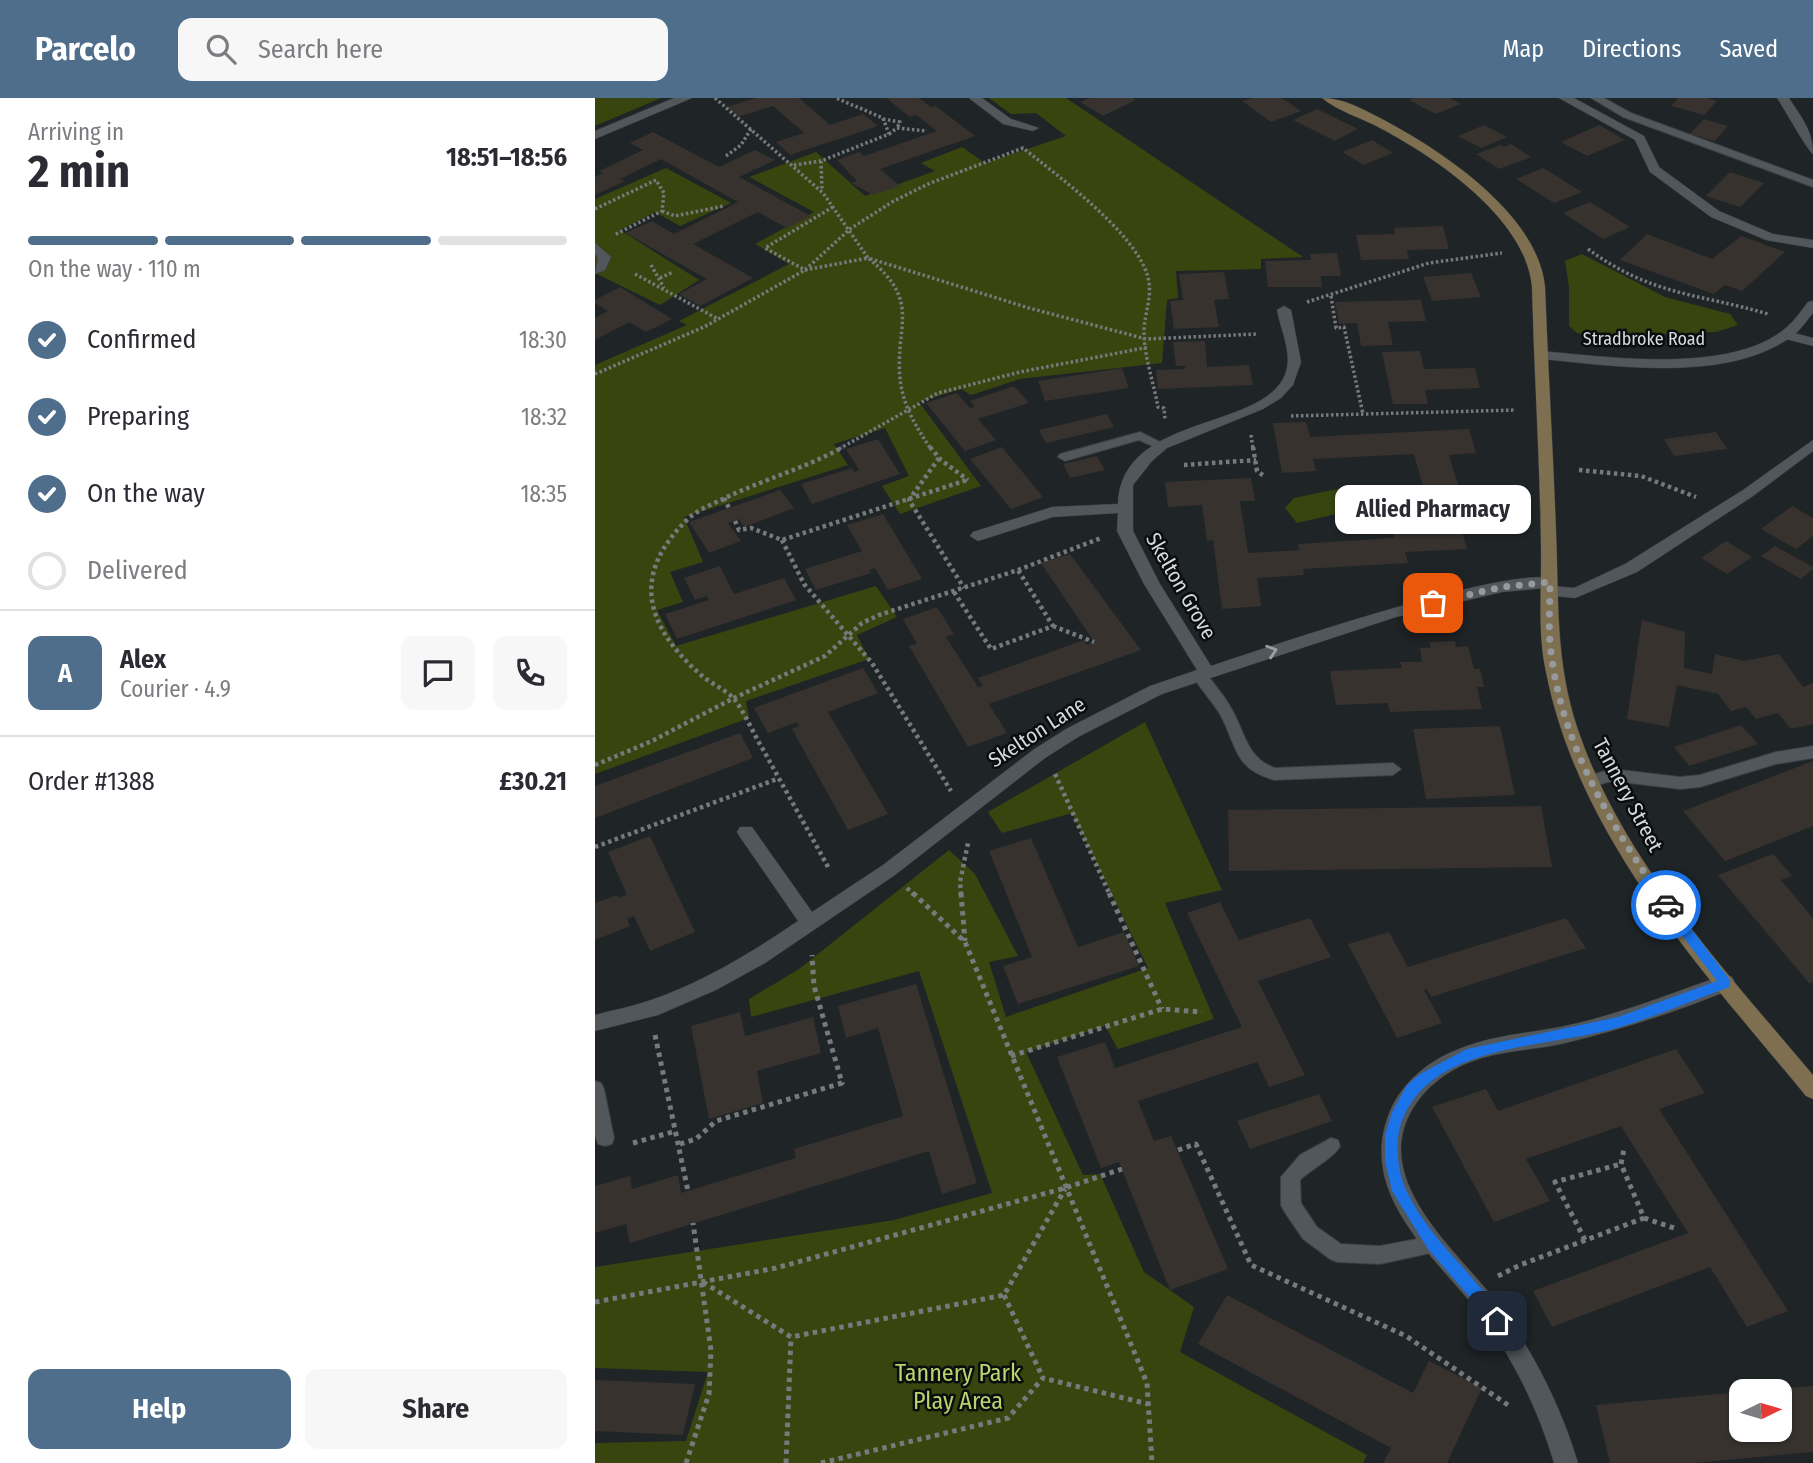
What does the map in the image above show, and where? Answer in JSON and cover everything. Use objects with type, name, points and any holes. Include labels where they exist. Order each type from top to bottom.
[{"type":"main road","name":"Tannery Street","points":[[1328,98],[1374,120],[1438,158],[1477,189],[1506,220],[1527,250],[1537,276],[1544,411],[1550,649],[1562,708],[1590,781],[1632,856],[1669,911],[1813,1090]]},
{"type":"street","points":[[595,135],[657,107],[686,98]]},
{"type":"street","points":[[975,98],[1007,122],[1033,128]]},
{"type":"street","points":[[1565,98],[1640,138],[1654,169],[1715,214],[1770,237],[1813,244]]},
{"type":"street","points":[[1783,98],[1802,126],[1813,150]]},
{"type":"street","points":[[595,247],[605,257],[600,267],[595,270]]},
{"type":"street","name":"Stradbroke Road","points":[[1542,355],[1636,362],[1694,361],[1733,356],[1763,348],[1787,335],[1813,305]]},
{"type":"street","name":"Skelton Grove","points":[[1204,675],[1125,531],[1126,485],[1161,446],[1254,407],[1271,398],[1287,384],[1294,369],[1284,310]]},
{"type":"street","points":[[1787,335],[1813,342]]},
{"type":"street","points":[[1550,586],[1575,593],[1603,583],[1631,568],[1748,493],[1813,444]]},
{"type":"street","points":[[978,536],[1052,512],[1124,508]]},
{"type":"street","name":"Skelton Lane","points":[[595,1023],[651,1009],[709,984],[758,958],[889,870],[1039,754],[1124,705],[1156,690],[1393,612],[1502,587],[1550,586]]},
{"type":"street","points":[[746,832],[810,924]]},
{"type":"street","points":[[1566,1463],[1560,1439],[1522,1359],[1485,1303],[1433,1245],[1399,1191],[1392,1161],[1391,1135],[1398,1112],[1412,1089],[1424,1078],[1467,1054],[1619,1022],[1725,983]]},
{"type":"lane","points":[[1595,98],[1627,115],[1813,184]]},
{"type":"lane","points":[[1066,457],[1140,436],[1161,446]]},
{"type":"lane","points":[[1204,675],[1228,714],[1245,757],[1258,770],[1274,774],[1394,769]]},
{"type":"lane","points":[[1590,781],[1612,775],[1680,783],[1700,781],[1776,758],[1813,752]]},
{"type":"lane","points":[[595,1089],[605,1138]]},
{"type":"lane","points":[[1331,1146],[1307,1161],[1290,1177],[1291,1205],[1310,1233],[1337,1253],[1380,1255],[1433,1245]]},
{"type":"path","points":[[715,98],[823,193],[850,229],[867,258],[885,270],[904,306],[905,326],[899,358],[901,385],[907,409],[939,458],[968,480],[782,540],[751,528],[739,530],[735,521]]},
{"type":"path","points":[[793,165],[821,160],[861,146],[889,134],[900,122],[883,118],[836,98]]},
{"type":"path","points":[[883,118],[889,134]]},
{"type":"path","points":[[897,128],[927,131]]},
{"type":"path","points":[[726,156],[738,149],[748,138],[751,129]]},
{"type":"path","points":[[861,146],[865,152]]},
{"type":"path","points":[[595,374],[719,319],[804,270],[850,229],[893,201],[927,184],[1023,148],[1066,183],[1130,244],[1147,273],[1151,294],[1146,339],[1158,407],[1164,408],[1167,428]]},
{"type":"path","points":[[821,160],[823,193]]},
{"type":"path","points":[[595,209],[656,180],[664,193],[662,211]]},
{"type":"path","points":[[607,239],[662,211],[675,216],[724,206]]},
{"type":"path","points":[[833,207],[765,248],[804,270],[867,258],[1029,308],[1146,339],[1257,334]]},
{"type":"path","points":[[1587,249],[1646,285],[1768,314]]},
{"type":"path","points":[[1305,303],[1429,263],[1527,250]]},
{"type":"path","points":[[651,265],[665,290]]},
{"type":"path","points":[[660,278],[673,272]]},
{"type":"path","points":[[635,274],[719,319]]},
{"type":"path","points":[[1331,296],[1336,328],[1344,327],[1363,414]]},
{"type":"path","points":[[828,867],[733,698],[706,680],[670,646],[652,604],[653,570],[671,540],[689,518],[724,498],[833,454],[938,393],[972,383],[1149,347]]},
{"type":"path","points":[[1287,416],[1544,411]]},
{"type":"path","points":[[1248,424],[1257,471],[1264,476]]},
{"type":"path","points":[[909,500],[939,458]]},
{"type":"path","points":[[1178,465],[1257,460]]},
{"type":"path","points":[[1579,470],[1641,476],[1706,502]]},
{"type":"path","points":[[724,498],[729,508]]},
{"type":"path","points":[[909,500],[964,587]]},
{"type":"path","points":[[595,765],[696,720],[733,698],[825,656],[847,635],[879,614],[954,592],[1104,537]]},
{"type":"path","points":[[782,540],[804,584],[871,663],[952,793]]},
{"type":"path","points":[[1018,570],[1053,626],[1094,642]]},
{"type":"path","points":[[954,592],[991,649],[1053,626]]},
{"type":"path","points":[[1039,754],[1059,778],[1162,1009]]},
{"type":"path","points":[[595,848],[777,779]]},
{"type":"path","points":[[974,803],[960,882],[965,942],[1147,1383],[1152,1463]]},
{"type":"path","points":[[889,870],[965,942]]},
{"type":"path","points":[[680,1144],[696,1139],[716,1121],[842,1083],[814,986],[810,924]]},
{"type":"path","points":[[651,1009],[663,1087],[680,1144],[688,1191]]},
{"type":"path","points":[[1011,1056],[1162,1009],[1202,1012]]},
{"type":"path","points":[[1178,1150],[1196,1144],[1251,1265],[1406,1336],[1518,1411]]},
{"type":"path","points":[[1624,1149],[1621,1164],[1644,1218]]},
{"type":"path","points":[[1585,1240],[1555,1182],[1621,1164]]},
{"type":"path","points":[[595,1302],[776,1268],[1065,1188],[1122,1169]]},
{"type":"path","points":[[703,1282],[791,1337],[1004,1295],[1065,1188]]},
{"type":"path","points":[[1497,1277],[1520,1265],[1644,1218],[1674,1228]]},
{"type":"path","points":[[686,1463],[709,1394],[711,1350],[693,1223]]},
{"type":"path","points":[[1004,1295],[1043,1378]]},
{"type":"path","points":[[786,1463],[791,1337]]},
{"type":"path","points":[[1043,1378],[1148,1404]]},
{"type":"path","points":[[821,1463],[1008,1418],[1043,1378]]},
{"type":"green space","points":[[595,98],[661,98],[595,126]]},
{"type":"green space","points":[[989,98],[1066,98],[1303,257],[1261,259],[1261,269],[1176,271],[1178,298],[1167,300],[1162,363],[1020,379],[971,395],[961,389],[919,402],[981,486],[900,514],[882,486],[909,476],[885,428],[834,444],[848,465],[684,517],[703,562],[670,572],[683,602],[657,610],[676,646],[876,586],[897,617],[857,635],[869,659],[746,701],[749,718],[595,774],[595,365],[687,325],[679,321],[789,264],[755,244],[814,212],[749,177],[816,152],[865,196],[935,171],[921,163],[962,147],[985,163],[1066,136],[1036,113],[1011,114]]},
{"type":"green space","points":[[666,168],[731,203],[680,226],[655,212],[620,230],[699,280],[660,305],[595,273],[595,199]]},
{"type":"green space","points":[[1582,254],[1665,297],[1730,314],[1738,325],[1716,332],[1593,336],[1577,333],[1569,326],[1569,287],[1565,261]]},
{"type":"green space","points":[[1352,486],[1357,509],[1297,523],[1285,508],[1294,498]]},
{"type":"green space","name":"Tannery Park Play Area","points":[[1145,722],[1222,890],[1165,903],[1214,1019],[1118,1049],[1105,1026],[1026,1052],[1083,1175],[1100,1174],[1144,1272],[1194,1307],[1180,1352],[1367,1455],[1363,1463],[595,1463],[595,1443],[686,1441],[708,1372],[595,1368],[595,1267],[894,1220],[992,1193],[919,971],[751,1017],[749,999],[799,969],[949,850],[975,874],[1018,956],[989,962],[1006,1017],[1148,968],[1072,813],[1002,833],[988,812]]},
{"type":"building","points":[[756,98],[799,98],[830,125],[863,114],[878,126],[790,155],[776,142],[804,133],[773,106],[738,117],[727,107]]},
{"type":"building","points":[[886,98],[919,98],[931,107],[936,106],[975,136],[880,169],[900,186],[873,195],[851,183],[857,181],[837,160],[859,152],[864,156],[937,131],[916,115],[910,117]]},
{"type":"building","points":[[1090,98],[1136,100],[1103,116],[1080,102]]},
{"type":"building","points":[[1253,98],[1282,98],[1301,111],[1271,122],[1242,101]]},
{"type":"building","points":[[1450,98],[1461,104],[1435,114],[1409,100]]},
{"type":"building","points":[[1678,98],[1707,98],[1717,101],[1704,115],[1671,106]]},
{"type":"building","points":[[1317,109],[1358,129],[1335,141],[1293,120]]},
{"type":"building","points":[[1704,119],[1728,126],[1715,141],[1690,134]]},
{"type":"building","points":[[1484,125],[1507,137],[1481,148],[1458,136]]},
{"type":"building","points":[[1599,125],[1625,140],[1587,156],[1561,142]]},
{"type":"building","points":[[653,132],[719,167],[755,150],[775,160],[739,177],[811,216],[787,228],[758,212],[693,244],[753,278],[700,306],[679,294],[707,279],[625,233],[652,221],[674,234],[738,202],[661,159],[595,195],[595,177],[603,173],[599,171],[643,150],[630,143]]},
{"type":"building","points":[[1372,140],[1393,153],[1364,165],[1342,152]]},
{"type":"building","points":[[1511,144],[1531,157],[1499,169],[1476,154],[1501,145],[1505,147]]},
{"type":"building","points":[[1543,168],[1582,192],[1554,203],[1516,179]]},
{"type":"building","points":[[1730,172],[1764,183],[1740,207],[1706,196]]},
{"type":"building","points":[[1590,202],[1630,227],[1603,239],[1563,213]]},
{"type":"building","points":[[1443,226],[1449,249],[1407,250],[1409,259],[1361,260],[1356,235],[1395,234],[1394,228]]},
{"type":"building","points":[[1647,234],[1712,259],[1741,236],[1785,252],[1742,291],[1725,285],[1714,294],[1620,260]]},
{"type":"building","points":[[1337,253],[1341,276],[1321,276],[1322,287],[1268,287],[1265,261],[1311,260],[1310,254]]},
{"type":"building","points":[[1224,272],[1229,299],[1214,300],[1219,327],[1174,329],[1170,301],[1183,300],[1179,274]]},
{"type":"building","points":[[1471,273],[1481,297],[1432,301],[1423,277]]},
{"type":"building","points":[[620,287],[672,319],[646,332],[629,322],[595,340],[595,318],[608,311],[595,303],[595,300]]},
{"type":"building","points":[[1421,300],[1426,321],[1388,322],[1393,345],[1361,346],[1357,323],[1339,324],[1335,302]]},
{"type":"building","points":[[1205,341],[1207,367],[1249,365],[1253,385],[1158,389],[1156,370],[1185,369],[1185,366],[1176,366],[1173,342]]},
{"type":"building","points":[[1420,351],[1424,369],[1475,368],[1480,388],[1425,390],[1428,404],[1393,404],[1382,352]]},
{"type":"building","points":[[1122,368],[1129,388],[1045,401],[1038,381]]},
{"type":"building","points":[[1014,386],[1029,403],[978,419],[996,440],[965,451],[926,403],[957,393],[970,408],[975,406],[970,401]]},
{"type":"building","points":[[1107,414],[1114,427],[1046,443],[1039,430]]},
{"type":"building","points":[[1306,422],[1310,437],[1469,429],[1476,453],[1449,455],[1459,489],[1455,489],[1464,521],[1459,521],[1467,549],[1405,552],[1408,563],[1303,569],[1304,575],[1257,578],[1261,606],[1222,609],[1213,540],[1207,541],[1202,505],[1168,507],[1165,482],[1251,478],[1255,501],[1240,501],[1248,553],[1300,550],[1298,544],[1394,538],[1392,528],[1429,526],[1420,490],[1424,490],[1414,454],[1313,459],[1316,471],[1282,473],[1273,423]]},
{"type":"building","points":[[1716,432],[1727,449],[1674,456],[1664,439]]},
{"type":"building","points":[[878,439],[900,474],[812,504],[801,484],[852,468],[855,472],[859,470],[846,449]]},
{"type":"building","points":[[1002,447],[1043,497],[1011,509],[970,459]]},
{"type":"building","points":[[1097,456],[1105,470],[1070,478],[1063,464]]},
{"type":"building","points":[[780,490],[794,508],[744,527],[739,519],[728,523],[741,541],[709,553],[689,522]]},
{"type":"building","points":[[1792,506],[1813,518],[1813,536],[1796,549],[1761,529]]},
{"type":"building","points":[[883,514],[922,579],[888,590],[875,568],[869,570],[871,573],[816,590],[805,569],[862,551],[847,525]]},
{"type":"building","points":[[1726,541],[1752,557],[1727,574],[1701,558]]},
{"type":"building","points":[[1775,546],[1813,569],[1801,579],[1761,556]]},
{"type":"building","points":[[1070,554],[1141,650],[989,704],[1007,733],[968,747],[909,646],[917,644],[903,619],[937,607],[954,634],[946,637],[978,687],[983,686],[978,678],[1084,640],[1087,645],[1094,642],[1041,563]]},
{"type":"building","points":[[720,566],[734,594],[784,578],[796,600],[677,639],[665,614],[709,600],[707,596],[695,600],[684,578]]},
{"type":"building","points":[[1642,620],[1685,632],[1684,668],[1712,674],[1715,654],[1744,661],[1779,654],[1803,687],[1813,683],[1813,724],[1791,729],[1778,713],[1756,719],[1746,707],[1731,711],[1718,694],[1677,685],[1669,727],[1627,719]]},
{"type":"building","points":[[1455,641],[1456,647],[1468,646],[1474,669],[1480,669],[1484,687],[1477,687],[1482,709],[1390,712],[1388,703],[1336,705],[1330,671],[1402,668],[1400,662],[1422,662],[1420,648],[1431,648],[1429,642]]},
{"type":"building","points":[[863,668],[878,693],[828,712],[888,814],[848,830],[792,729],[799,726],[797,722],[768,733],[754,708]]},
{"type":"building","points":[[1741,725],[1758,744],[1689,766],[1674,747]]},
{"type":"building","points":[[1500,726],[1515,795],[1426,799],[1413,729]]},
{"type":"building","points":[[740,733],[753,758],[595,818],[595,786]]},
{"type":"building","points":[[1813,761],[1813,826],[1725,861],[1683,811]]},
{"type":"building","points":[[1541,806],[1552,867],[1229,871],[1228,810]]},
{"type":"building","points":[[650,836],[695,932],[650,951],[634,916],[627,919],[630,926],[595,940],[595,903],[617,895],[618,898],[627,895],[608,852]]},
{"type":"building","points":[[1031,838],[1078,947],[1124,932],[1139,966],[1018,1004],[1003,966],[1032,957],[989,851]]},
{"type":"building","points":[[1773,854],[1792,876],[1781,880],[1813,918],[1813,982],[1809,983],[1718,875]]},
{"type":"building","points":[[1220,902],[1239,940],[1310,918],[1331,957],[1258,981],[1305,1075],[1269,1087],[1257,1062],[1138,1101],[1154,1141],[1171,1136],[1228,1269],[1170,1290],[1119,1162],[1101,1168],[1057,1057],[1105,1042],[1115,1068],[1242,1027],[1187,913]]},
{"type":"building","points":[[1566,918],[1586,948],[1431,997],[1427,989],[1424,990],[1442,1023],[1397,1038],[1348,944],[1389,932],[1408,967]]},
{"type":"building","points":[[916,984],[977,1183],[942,1194],[929,1151],[630,1243],[626,1224],[595,1233],[595,1186],[630,1176],[632,1189],[678,1175],[681,1193],[796,1158],[794,1149],[903,1116],[878,1028],[846,1038],[838,1006]]},
{"type":"building","points":[[740,1012],[745,1036],[813,1017],[821,1053],[757,1071],[763,1103],[709,1119],[691,1026]]},
{"type":"building","points":[[1676,1049],[1705,1093],[1659,1109],[1788,1311],[1747,1327],[1710,1267],[1552,1327],[1533,1291],[1688,1233],[1621,1126],[1526,1159],[1550,1201],[1494,1222],[1432,1107],[1486,1089],[1498,1111]]},
{"type":"building","points":[[1319,1094],[1332,1121],[1250,1149],[1237,1121]]},
{"type":"building","points":[[1227,1295],[1413,1393],[1429,1361],[1482,1388],[1447,1463],[1383,1463],[1391,1448],[1198,1344]]},
{"type":"building","points":[[595,1380],[695,1384],[683,1435],[595,1431]]},
{"type":"building","points":[[1813,1386],[1813,1452],[1693,1463],[1610,1463],[1596,1405],[1729,1393],[1729,1442],[1792,1442],[1792,1388]]},
{"type":"way so far","points":[[1433,603],[1529,582],[1550,582],[1550,649],[1554,674],[1578,755],[1625,845],[1666,905]]},
{"type":"place","name":"Allied Pharmacy","points":[[1433,603]]},
{"type":"route","points":[[1497,1321],[1485,1303],[1433,1245],[1399,1191],[1392,1161],[1391,1135],[1398,1112],[1412,1089],[1424,1078],[1467,1054],[1619,1022],[1725,983],[1666,905]]}]
